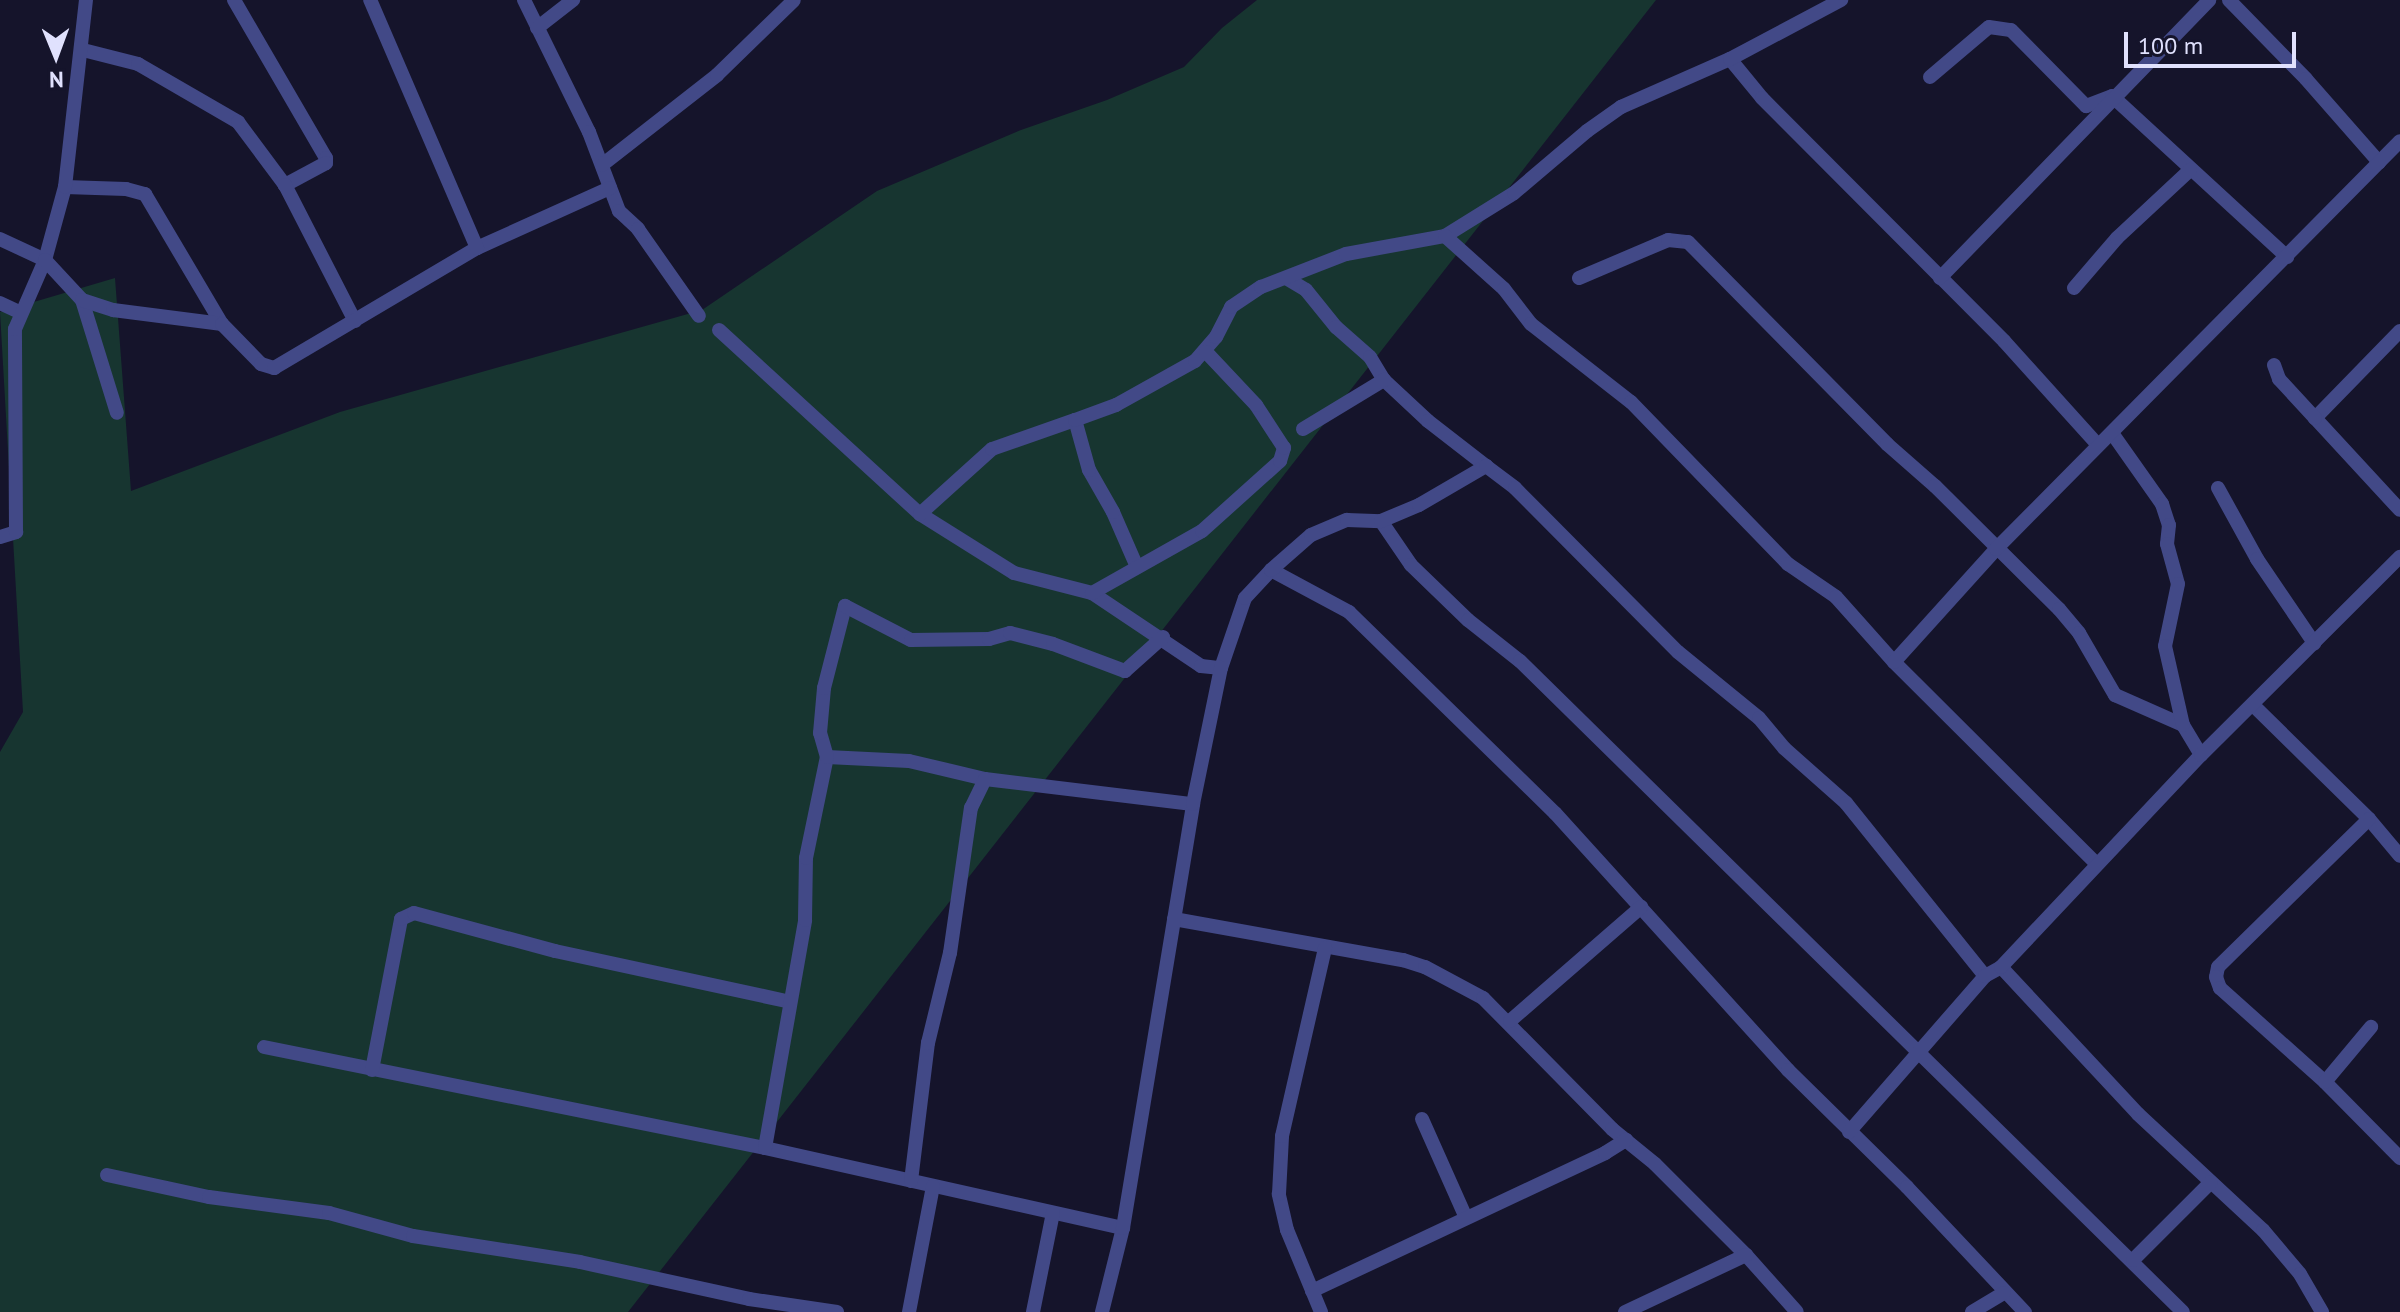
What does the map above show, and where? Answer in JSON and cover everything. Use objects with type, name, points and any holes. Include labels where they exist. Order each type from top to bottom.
[{"type":"street","points":[[0,537],[16,532],[7,367],[15,329],[45,260],[65,187],[83,50],[86,0]]},
{"type":"street","points":[[234,0],[326,158],[326,163],[285,185]]},
{"type":"street","points":[[370,0],[477,248]]},
{"type":"street","points":[[524,0],[602,165],[619,211],[638,229],[699,316]]},
{"type":"street","points":[[537,28],[573,0]]},
{"type":"street","points":[[602,165],[717,75],[794,0]]},
{"type":"street","points":[[920,514],[992,449],[1116,405],[1206,352],[1231,307],[1261,287],[1346,254],[1445,236],[1514,193],[1587,131],[1621,107],[1730,59],[1841,0]]},
{"type":"street","points":[[1940,278],[2112,96],[2209,0]]},
{"type":"street","points":[[2229,0],[2306,79],[2379,162]]},
{"type":"street","points":[[1930,77],[1989,27],[2001,27],[2011,30],[2086,106],[2112,96]]},
{"type":"street","points":[[83,50],[138,64],[238,122],[285,185],[355,321]]},
{"type":"street","points":[[1730,59],[1773,109],[2062,402],[2098,445]]},
{"type":"street","points":[[2112,96],[2287,257]]},
{"type":"street","points":[[1894,662],[1996,549],[2400,141]]},
{"type":"street","points":[[2074,288],[2117,238],[2190,170]]},
{"type":"street","points":[[65,187],[126,189],[145,194],[222,324],[261,364],[274,368],[477,248],[610,188]]},
{"type":"street","points":[[1445,236],[1504,289],[1531,324],[1631,402],[1788,564],[1836,597],[1894,662],[2097,864]]},
{"type":"street","points":[[0,239],[45,260],[82,300],[117,413]]},
{"type":"street","points":[[1579,278],[1668,240],[1688,242],[2069,620],[2115,695],[2183,725]]},
{"type":"street","points":[[1286,278],[1306,290],[1336,327],[1370,357],[1384,380],[1428,421],[1515,488],[1678,652],[1759,718],[1784,748],[1846,803],[1985,976]]},
{"type":"street","points":[[82,300],[113,310],[222,324]]},
{"type":"street","points":[[0,303],[21,313]]},
{"type":"street","points":[[719,330],[920,514],[1014,573],[1092,593],[1163,637],[1201,666],[1221,668]]},
{"type":"street","points":[[2315,418],[2400,331]]},
{"type":"street","points":[[1092,593],[1202,531],[1282,455],[1284,448],[1256,405],[1206,352]]},
{"type":"street","points":[[2274,365],[2279,379],[2400,510]]},
{"type":"street","points":[[1303,429],[1384,380]]},
{"type":"street","points":[[1075,420],[1089,470],[1113,512],[1137,567]]},
{"type":"street","points":[[2112,433],[2162,504],[2169,525],[2167,544],[2178,584],[2165,646],[2183,725],[2201,755]]},
{"type":"street","points":[[1102,1312],[1123,1228],[1193,804],[1221,668],[1245,598],[1311,535],[1347,520],[1381,521],[1419,505],[1486,466]]},
{"type":"street","points":[[2218,488],[2257,559],[2314,643]]},
{"type":"street","points":[[1381,521],[1411,565],[1468,620],[1531,671],[2183,1312]]},
{"type":"street","points":[[1849,1132],[1985,976],[2001,967],[2201,755],[2254,706],[2400,557]]},
{"type":"street","points":[[1271,570],[1349,612],[1407,672],[1555,813],[1849,1132],[1907,1187],[2025,1312]]},
{"type":"street","points":[[765,1148],[808,898],[806,858],[827,757],[820,733],[824,688],[845,606],[911,640],[989,639],[1010,633],[1053,644],[1125,671],[1163,637]]},
{"type":"street","points":[[2254,706],[2369,819],[2400,856]]},
{"type":"street","points":[[827,757],[909,761],[985,779],[1193,804]]},
{"type":"street","points":[[911,1181],[928,1043],[950,953],[971,808],[985,779]]},
{"type":"street","points":[[2369,819],[2218,967],[2216,977],[2220,988],[2325,1082],[2400,1158]]},
{"type":"street","points":[[1510,1021],[1641,907]]},
{"type":"street","points":[[372,1070],[401,919],[414,913],[555,951],[790,1002]]},
{"type":"street","points":[[1174,919],[1403,960],[1425,967],[1483,998],[1510,1021],[1612,1129],[1746,1255],[1797,1312]]},
{"type":"street","points":[[1321,1312],[1287,1230],[1279,1194],[1282,1136],[1325,948]]},
{"type":"street","points":[[2001,967],[2138,1114],[2282,1252],[2300,1274],[2322,1312]]},
{"type":"street","points":[[2325,1082],[2371,1027]]},
{"type":"street","points":[[264,1047],[765,1148],[1123,1228]]},
{"type":"street","points":[[1422,1119],[1466,1218]]},
{"type":"street","points":[[1312,1291],[1605,1153],[1626,1140]]},
{"type":"street","points":[[107,1175],[209,1197],[329,1213],[413,1236],[580,1262],[748,1306],[837,1312]]},
{"type":"street","points":[[2133,1260],[2211,1182]]},
{"type":"street","points":[[909,1312],[933,1186]]},
{"type":"street","points":[[1033,1312],[1053,1213]]},
{"type":"street","points":[[1625,1312],[1746,1255]]},
{"type":"street","points":[[1972,1312],[2004,1293]]},
{"type":"green space","points":[[1257,0],[1656,0],[628,1312],[0,1312],[0,752],[23,712],[0,312],[115,278],[131,491],[340,412],[702,310],[877,191],[1021,130],[1107,100],[1184,67],[1222,28]]}]
